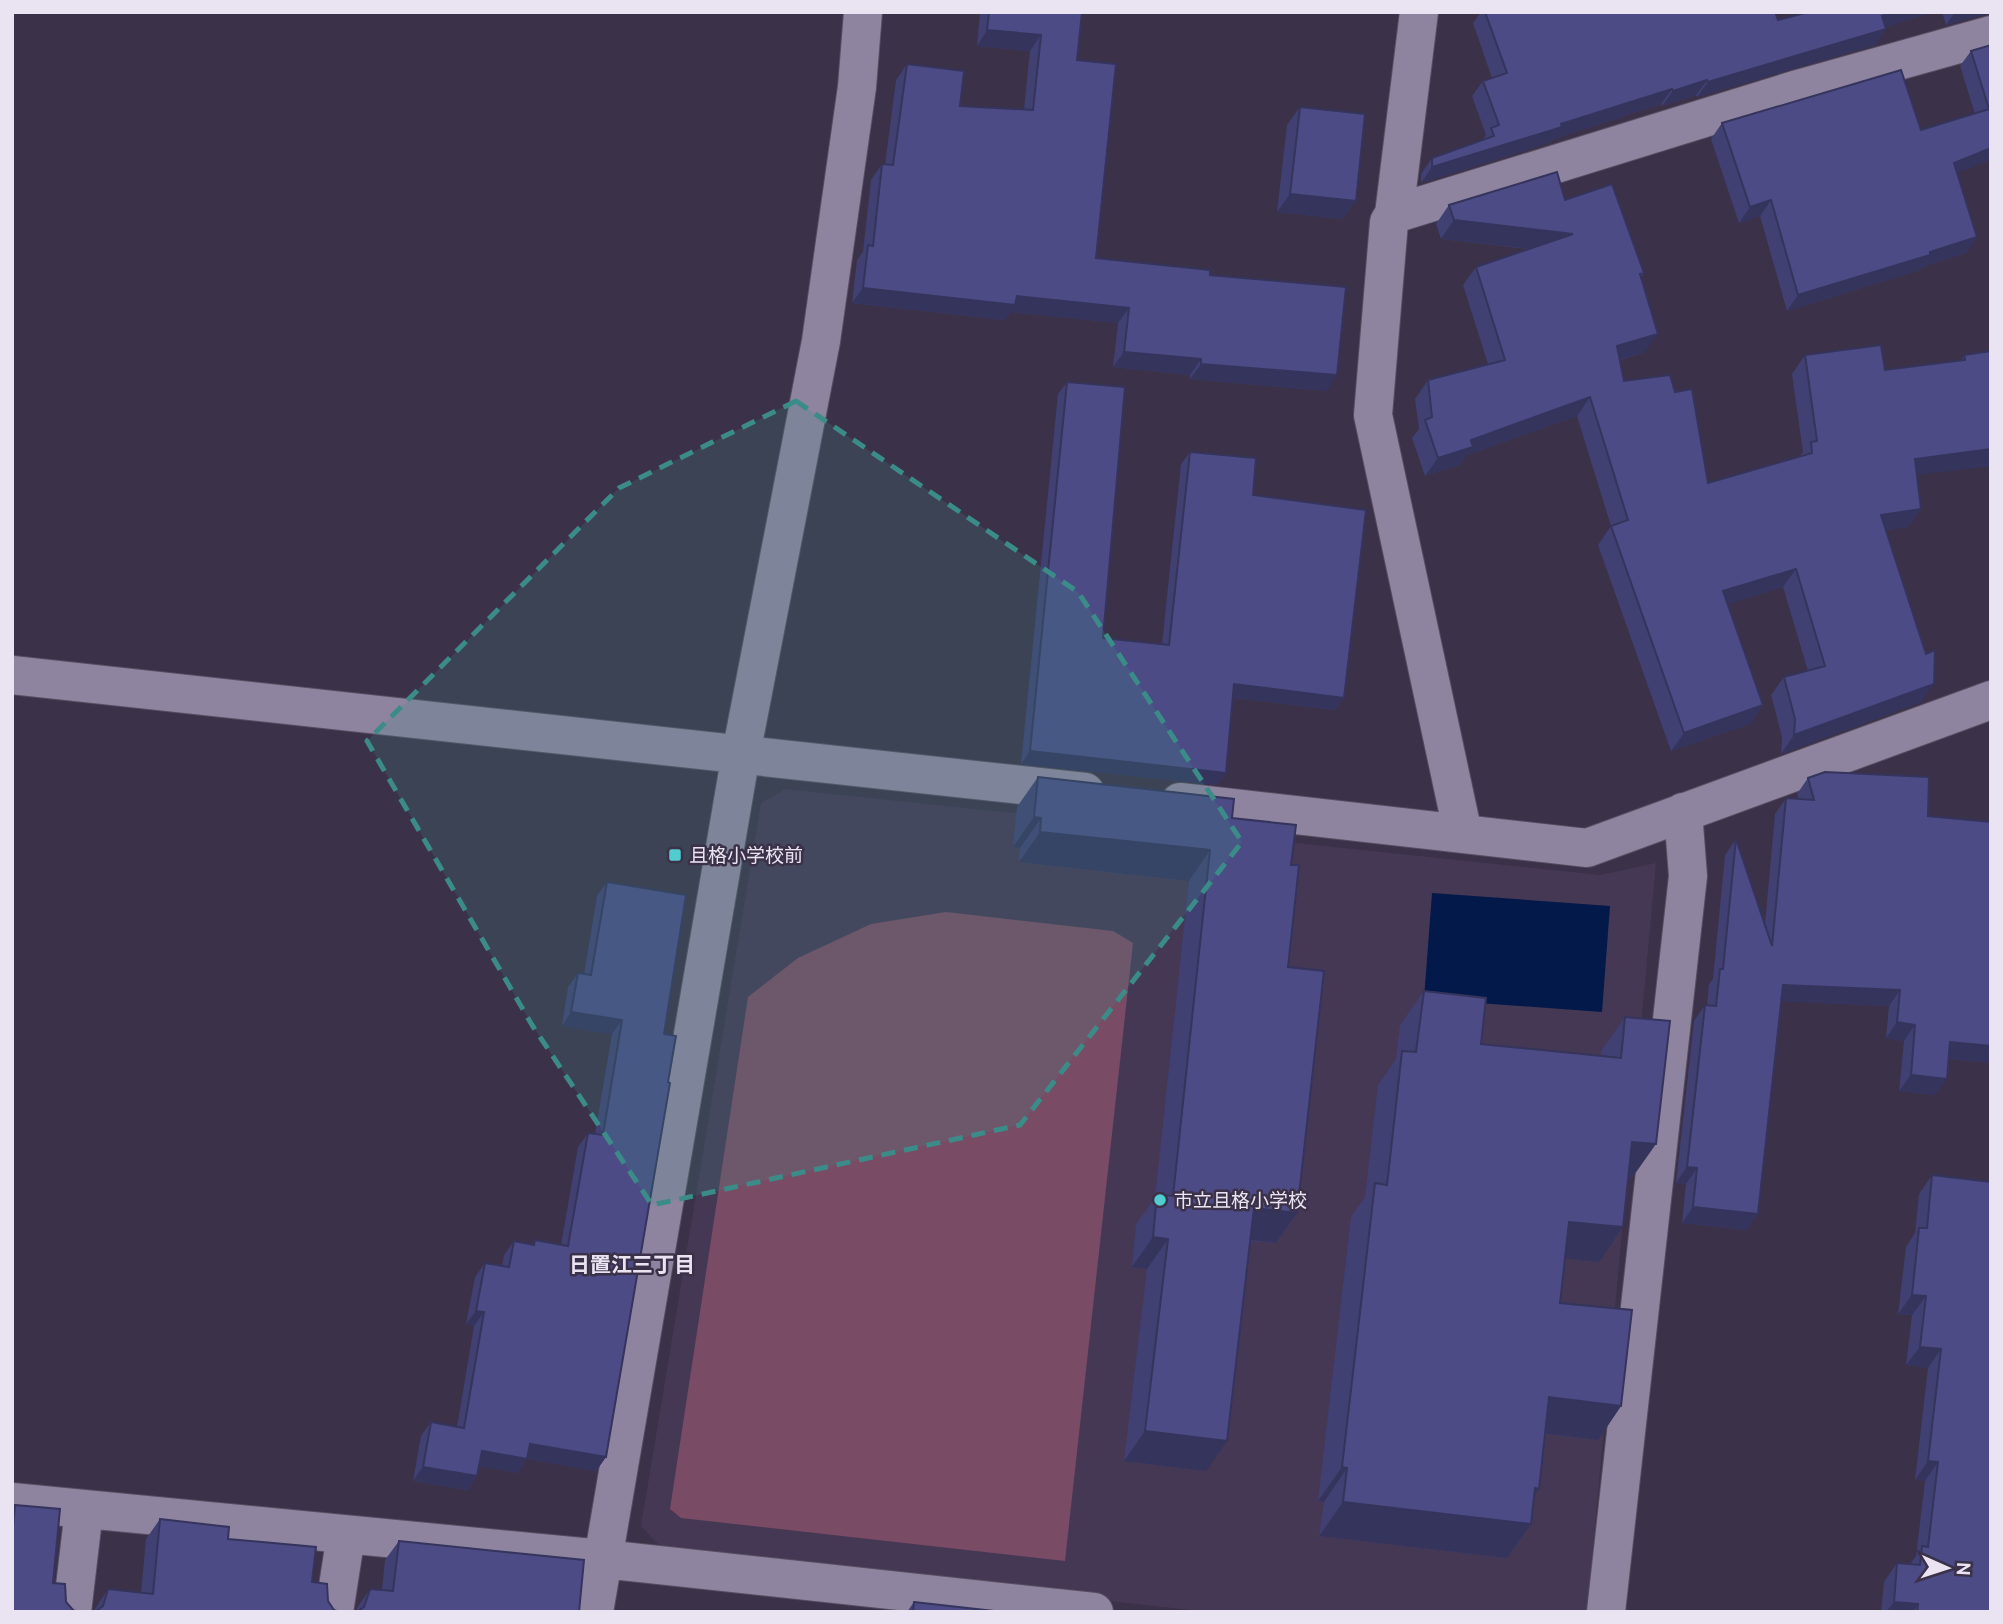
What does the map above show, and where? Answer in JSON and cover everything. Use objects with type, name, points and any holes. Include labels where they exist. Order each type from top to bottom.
[{"type":"street","points":[[594,1612],[741,754],[821,341],[857,87],[863,12]]},
{"type":"street","points":[[1419,12],[1394,214],[1389,222],[1373,415],[1463,834]]},
{"type":"street","points":[[1394,214],[1798,89],[1991,35]]},
{"type":"street","points":[[12,675],[1587,848],[1991,700]]},
{"type":"street","points":[[1606,1612],[1688,876],[1683,812]]},
{"type":"street","points":[[12,1502],[603,1559],[1094,1612]]},
{"type":"street","points":[[72,1612],[84,1510]]},
{"type":"street","points":[[334,1612],[346,1535]]},
{"type":"highlighted area","points":[[796,401],[1078,592],[1242,842],[1020,1125],[652,1205],[532,1025],[367,741],[619,488]]},
{"type":"shaded area","name":"市立且格小学校","points":[[785,789],[1600,875],[1656,863],[1587,1612],[1210,1612],[666,1553],[641,1526],[761,803]]},
{"type":"shaded area","points":[[946,912],[1113,931],[1133,943],[1065,1561],[681,1518],[670,1509],[748,997],[798,958],[871,924]]},
{"type":"water","points":[[1432,893],[1610,906],[1602,1012],[1424,999]]},
{"type":"building","points":[[989,12],[1082,12],[1077,60],[1116,64],[1096,258],[1210,270],[1210,275],[1346,287],[1337,375],[1201,364],[1201,359],[1124,352],[1129,308],[1017,296],[1015,305],[863,288],[868,245],[873,246],[882,164],[893,165],[907,64],[964,71],[960,106],[1033,110],[1041,35],[987,30]]},
{"type":"building","points":[[1485,12],[1775,12],[1778,20],[1809,12],[1894,12],[1882,16],[1886,29],[1708,82],[1707,80],[1673,91],[1672,89],[1561,124],[1562,127],[1432,167],[1432,158],[1494,136],[1491,128],[1499,125],[1483,81],[1507,73]]},
{"type":"building","points":[[1991,45],[1991,148],[1954,163],[1977,237],[1930,252],[1930,255],[1798,295],[1771,200],[1750,207],[1722,123],[1901,70],[1921,130],[1989,109],[1971,51]]},
{"type":"building","points":[[1300,107],[1365,114],[1356,201],[1290,194]]},
{"type":"building","points":[[1557,172],[1565,200],[1612,184],[1644,273],[1640,274],[1658,334],[1617,346],[1624,381],[1670,375],[1675,392],[1692,389],[1708,483],[1812,453],[1811,442],[1817,441],[1805,355],[1881,345],[1885,370],[1965,360],[1964,355],[1991,351],[1991,449],[1915,459],[1921,509],[1881,515],[1926,654],[1935,650],[1934,684],[1794,735],[1795,719],[1784,677],[1825,666],[1796,569],[1723,591],[1763,705],[1684,733],[1611,526],[1628,520],[1590,397],[1471,440],[1473,447],[1438,458],[1425,420],[1432,417],[1428,380],[1505,360],[1476,267],[1573,234],[1454,220],[1449,205]]},
{"type":"building","points":[[1067,382],[1125,387],[1103,638],[1169,645],[1190,452],[1256,458],[1253,495],[1366,510],[1344,698],[1234,684],[1226,773],[1030,751]]},
{"type":"building","points":[[1825,772],[1929,777],[1928,816],[1991,822],[1991,1046],[1950,1042],[1947,1079],[1911,1075],[1915,1025],[1897,1022],[1900,990],[1783,985],[1758,1214],[1693,1207],[1697,1168],[1687,1167],[1705,1005],[1716,1006],[1720,969],[1723,969],[1736,839],[1772,946],[1786,798],[1814,800],[1808,778]]},
{"type":"building","points":[[1038,777],[1234,799],[1232,818],[1296,825],[1291,865],[1299,865],[1288,967],[1324,971],[1297,1213],[1254,1208],[1227,1441],[1145,1431],[1168,1239],[1153,1237],[1157,1194],[1173,1196],[1210,850],[1040,832],[1041,818],[1034,817]]},
{"type":"building","points":[[607,882],[686,895],[664,1034],[676,1036],[668,1082],[670,1083],[606,1457],[530,1444],[527,1459],[482,1451],[477,1476],[423,1467],[431,1422],[464,1428],[484,1312],[476,1311],[485,1263],[509,1267],[514,1241],[534,1245],[535,1240],[568,1246],[588,1133],[603,1135],[622,1020],[571,1012],[578,973],[591,975]]},
{"type":"building","points":[[1424,991],[1486,998],[1481,1044],[1621,1058],[1625,1017],[1670,1021],[1656,1144],[1632,1142],[1623,1227],[1569,1222],[1560,1303],[1632,1310],[1621,1406],[1549,1397],[1539,1489],[1535,1488],[1531,1524],[1343,1502],[1347,1468],[1342,1467],[1375,1183],[1387,1185],[1402,1051],[1416,1052]]},
{"type":"building","points":[[1932,1175],[1991,1182],[1991,1612],[1917,1612],[1918,1604],[1894,1602],[1897,1563],[1920,1565],[1922,1546],[1928,1547],[1938,1462],[1928,1461],[1941,1349],[1920,1347],[1926,1296],[1912,1295],[1919,1228],[1927,1228]]},
{"type":"building","points":[[15,1505],[60,1509],[53,1583],[65,1584],[66,1602],[77,1612],[12,1612],[12,1536]]},
{"type":"building","points":[[160,1519],[229,1527],[228,1539],[316,1547],[312,1582],[327,1584],[328,1601],[334,1610],[339,1612],[95,1612],[103,1606],[108,1589],[153,1594]]},
{"type":"building","points":[[399,1541],[584,1560],[579,1612],[357,1612],[364,1607],[370,1589],[393,1591]]},
{"type":"building","points":[[914,1602],[1003,1612],[913,1612]]},
{"type":"place","name":"且格小学校前","points":[[675,855]]},
{"type":"place","name":"市立且格小学校","points":[[1160,1200]]},
{"type":"district","name":"日置江三丁目","points":[[632,1265]]}]
